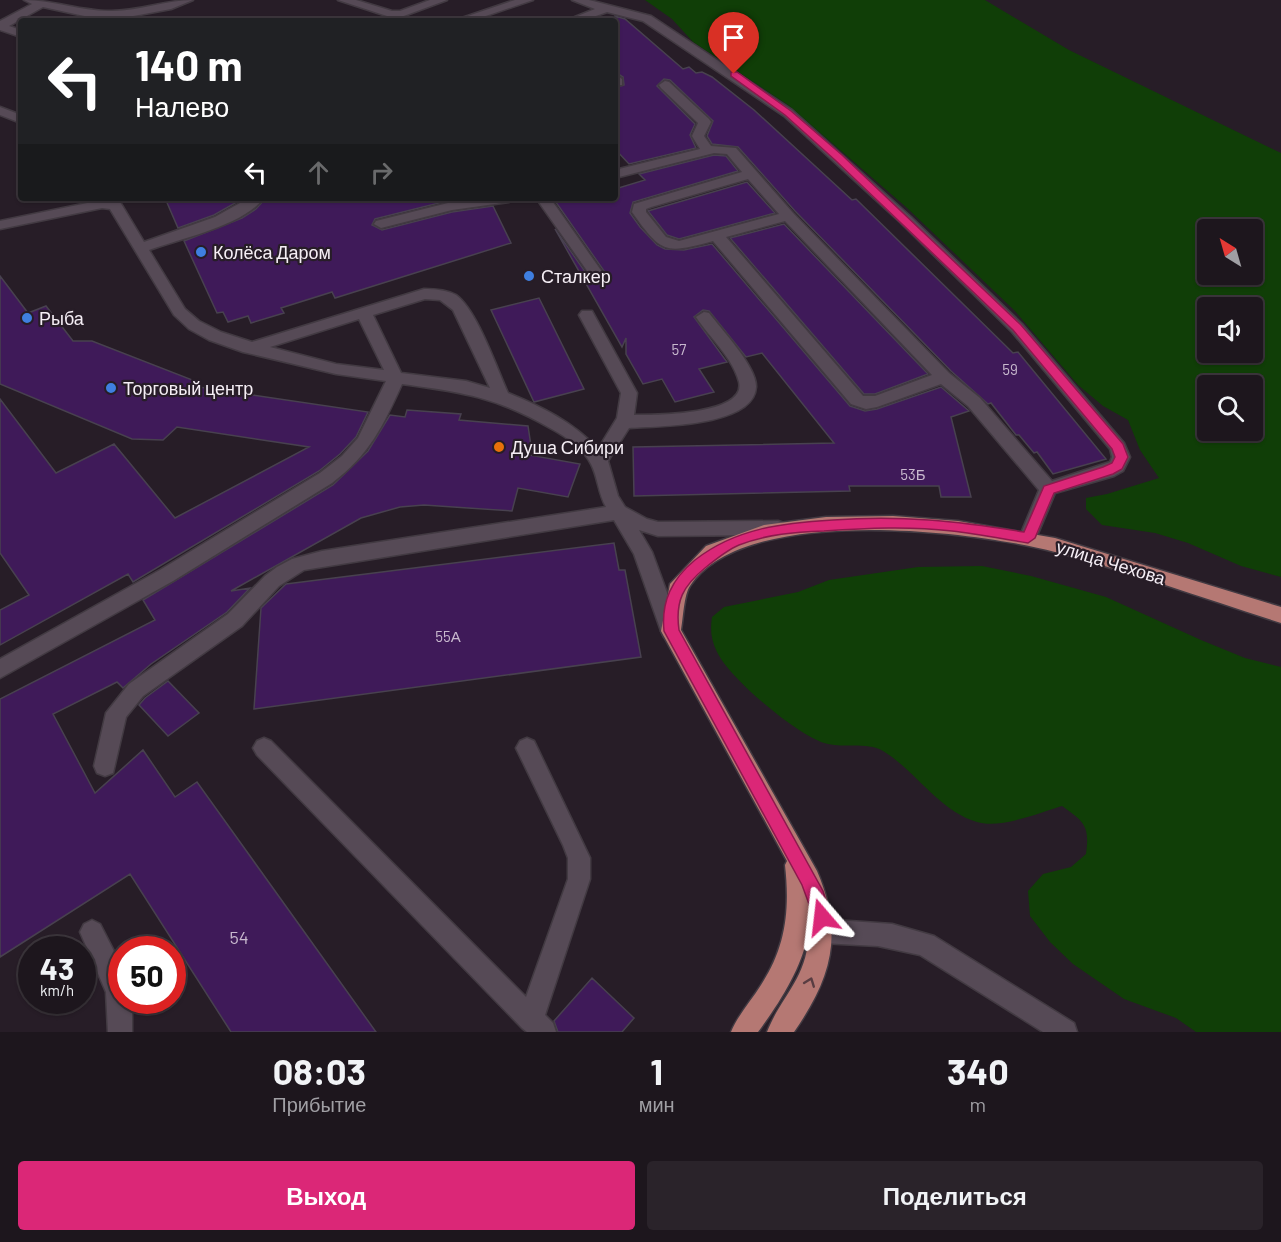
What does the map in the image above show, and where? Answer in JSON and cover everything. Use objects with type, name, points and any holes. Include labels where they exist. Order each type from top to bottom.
[{"type":"main road","name":"улица Чехова","points":[[671,631],[669,614],[672,601],[686,575],[698,564],[733,542],[788,528],[879,522],[952,526],[1028,538],[1281,615]]},
{"type":"main road","points":[[671,631],[817,897],[822,917],[811,983],[799,1005],[779,1032]]},
{"type":"main road","points":[[743,1032],[775,989],[789,960],[797,931],[801,903],[793,851]]},
{"type":"lane","points":[[30,0],[108,18]]},
{"type":"lane","points":[[102,16],[153,12],[187,0]]},
{"type":"lane","points":[[348,0],[390,15],[400,14],[441,0]]},
{"type":"lane","points":[[469,18],[527,0]]},
{"type":"lane","points":[[578,0],[647,18],[788,113],[873,189],[1017,328],[1118,447],[1121,457],[1117,466],[1108,471],[1048,489]]},
{"type":"lane","points":[[0,26],[41,4]]},
{"type":"lane","points":[[580,18],[606,9]]},
{"type":"lane","points":[[0,26],[18,33]]},
{"type":"lane","points":[[665,86],[705,122],[698,136],[708,151]]},
{"type":"lane","points":[[0,111],[18,118]]},
{"type":"lane","points":[[618,171],[724,148],[731,151],[788,216],[943,377],[974,402],[1048,489]]},
{"type":"lane","points":[[750,174],[639,207],[639,213],[661,240],[678,246],[788,216]]},
{"type":"lane","points":[[142,248],[229,216],[254,201]]},
{"type":"lane","points":[[381,224],[452,206],[495,201]]},
{"type":"lane","points":[[545,201],[600,279]]},
{"type":"lane","points":[[0,225],[109,203],[119,207],[185,319],[216,336],[249,348],[336,369],[466,387],[502,397],[528,408],[574,434],[599,461],[609,497],[643,552],[671,631]]},
{"type":"lane","points":[[717,236],[857,400],[866,403],[876,402],[943,377]]},
{"type":"lane","points":[[249,348],[424,294],[446,296],[460,308],[502,397]]},
{"type":"lane","points":[[364,313],[396,378]]},
{"type":"lane","points":[[587,315],[628,393],[630,407],[599,461]]},
{"type":"lane","points":[[622,422],[707,415],[731,410],[745,399],[748,387],[742,371],[704,317]]},
{"type":"lane","points":[[0,669],[229,539],[344,464],[369,436],[396,378]]},
{"type":"lane","points":[[1028,538],[1048,489]]},
{"type":"lane","points":[[105,766],[116,712],[124,701],[136,690],[235,620],[272,581],[300,564],[322,558],[618,512],[641,524],[675,530],[788,528]]},
{"type":"lane","points":[[264,748],[537,1025],[579,879],[579,858],[527,748]]},
{"type":"lane","points":[[821,931],[898,935],[934,948],[1065,1032]]},
{"type":"lane","points":[[92,932],[119,987],[122,1014],[120,1032]]},
{"type":"green space","points":[[645,0],[985,0],[1069,50],[1281,153],[1281,577],[1241,566],[1188,543],[1155,533],[1102,525],[1086,509],[1086,498],[1159,478],[1140,450],[1128,420],[1103,406],[1078,385],[1015,311],[906,207],[788,105],[693,42],[672,19]]},
{"type":"green space","points":[[982,566],[1031,576],[1106,597],[1245,658],[1281,667],[1281,1032],[1196,1032],[1176,1018],[1124,999],[1073,964],[1050,942],[1030,916],[1028,891],[1043,874],[1071,867],[1086,854],[1087,844],[1084,825],[1062,806],[1008,822],[986,824],[963,817],[939,800],[895,759],[883,751],[869,746],[831,745],[797,729],[735,676],[724,663],[713,643],[712,617],[724,607],[798,592],[829,580],[918,567]]},
{"type":"building","points":[[615,16],[625,19],[683,69],[689,67],[696,73],[702,72],[712,77],[754,110],[852,200],[856,199],[1013,353],[1018,352],[1106,459],[1053,474],[1037,452],[1034,453],[1019,435],[1016,435],[991,403],[988,404],[951,371],[795,211],[738,147],[712,144],[707,136],[713,121],[670,80],[664,79],[657,86],[695,124],[690,135],[696,148],[629,164],[618,152],[618,86],[624,85],[623,77],[618,74],[618,18]]},
{"type":"building","points":[[714,155],[726,156],[738,171],[633,202],[630,213],[657,245],[665,249],[684,250],[712,244],[850,406],[865,411],[877,409],[941,387],[969,411],[951,417],[971,497],[941,497],[939,486],[849,486],[850,491],[634,496],[633,447],[834,443],[762,353],[746,357],[709,311],[703,310],[694,317],[727,362],[699,369],[714,392],[675,402],[662,379],[643,384],[626,354],[626,338],[622,347],[555,229],[593,283],[605,284],[609,278],[555,201],[618,201],[618,188],[645,180],[639,174]]},
{"type":"building","points":[[747,182],[775,213],[679,239],[667,235],[648,211]]},
{"type":"building","points":[[166,201],[239,201],[214,215],[178,228]]},
{"type":"building","points":[[263,201],[447,201],[375,219],[372,225],[382,230],[452,212],[493,206],[511,243],[335,298],[332,292],[281,308],[284,313],[251,323],[248,316],[228,322],[223,312],[217,313],[184,241],[242,218]]},
{"type":"building","points":[[784,224],[928,374],[875,394],[864,394],[730,238]]},
{"type":"building","points":[[0,276],[28,313],[46,306],[73,341],[92,341],[195,381],[199,387],[368,412],[356,437],[319,471],[133,582],[128,574],[0,645],[0,610],[29,595],[0,553],[0,399],[56,473],[114,444],[175,518],[309,447],[177,427],[163,440],[132,439],[0,384]]},
{"type":"building","points":[[539,298],[584,389],[534,402],[491,310]]},
{"type":"building","points":[[407,410],[461,414],[459,420],[528,426],[531,446],[529,455],[580,464],[568,497],[518,488],[512,511],[424,505],[400,507],[361,518],[231,591],[250,588],[227,612],[151,664],[123,688],[117,682],[53,714],[95,793],[143,750],[175,797],[197,782],[376,1032],[231,1032],[186,962],[186,936],[170,936],[130,874],[33,936],[18,936],[18,946],[0,957],[0,699],[155,620],[143,600],[333,485],[368,451],[390,415],[405,417]]},
{"type":"building","points":[[614,543],[619,570],[625,570],[641,657],[254,709],[261,608],[286,584]]},
{"type":"building","points":[[168,681],[199,713],[168,736],[139,705]]},
{"type":"building","points":[[592,978],[634,1018],[622,1032],[558,1032],[554,1021]]},
{"type":"place","name":"Колёса Даром","points":[[201,252]]},
{"type":"place","name":"Сталкер","points":[[529,276]]},
{"type":"place","name":"Рыба","points":[[27,318]]},
{"type":"place","name":"Торговый центр","points":[[111,388]]},
{"type":"place","name":"Душа Сибири","points":[[499,447]]},
{"type":"route","points":[[734,74],[788,113],[839,158],[1017,328],[1118,447],[1121,457],[1117,466],[1108,471],[1048,489],[1028,538],[991,531],[918,523],[879,522],[788,528],[755,534],[733,542],[698,564],[686,575],[672,601],[669,614],[671,631],[808,879],[817,897],[822,917]]}]
